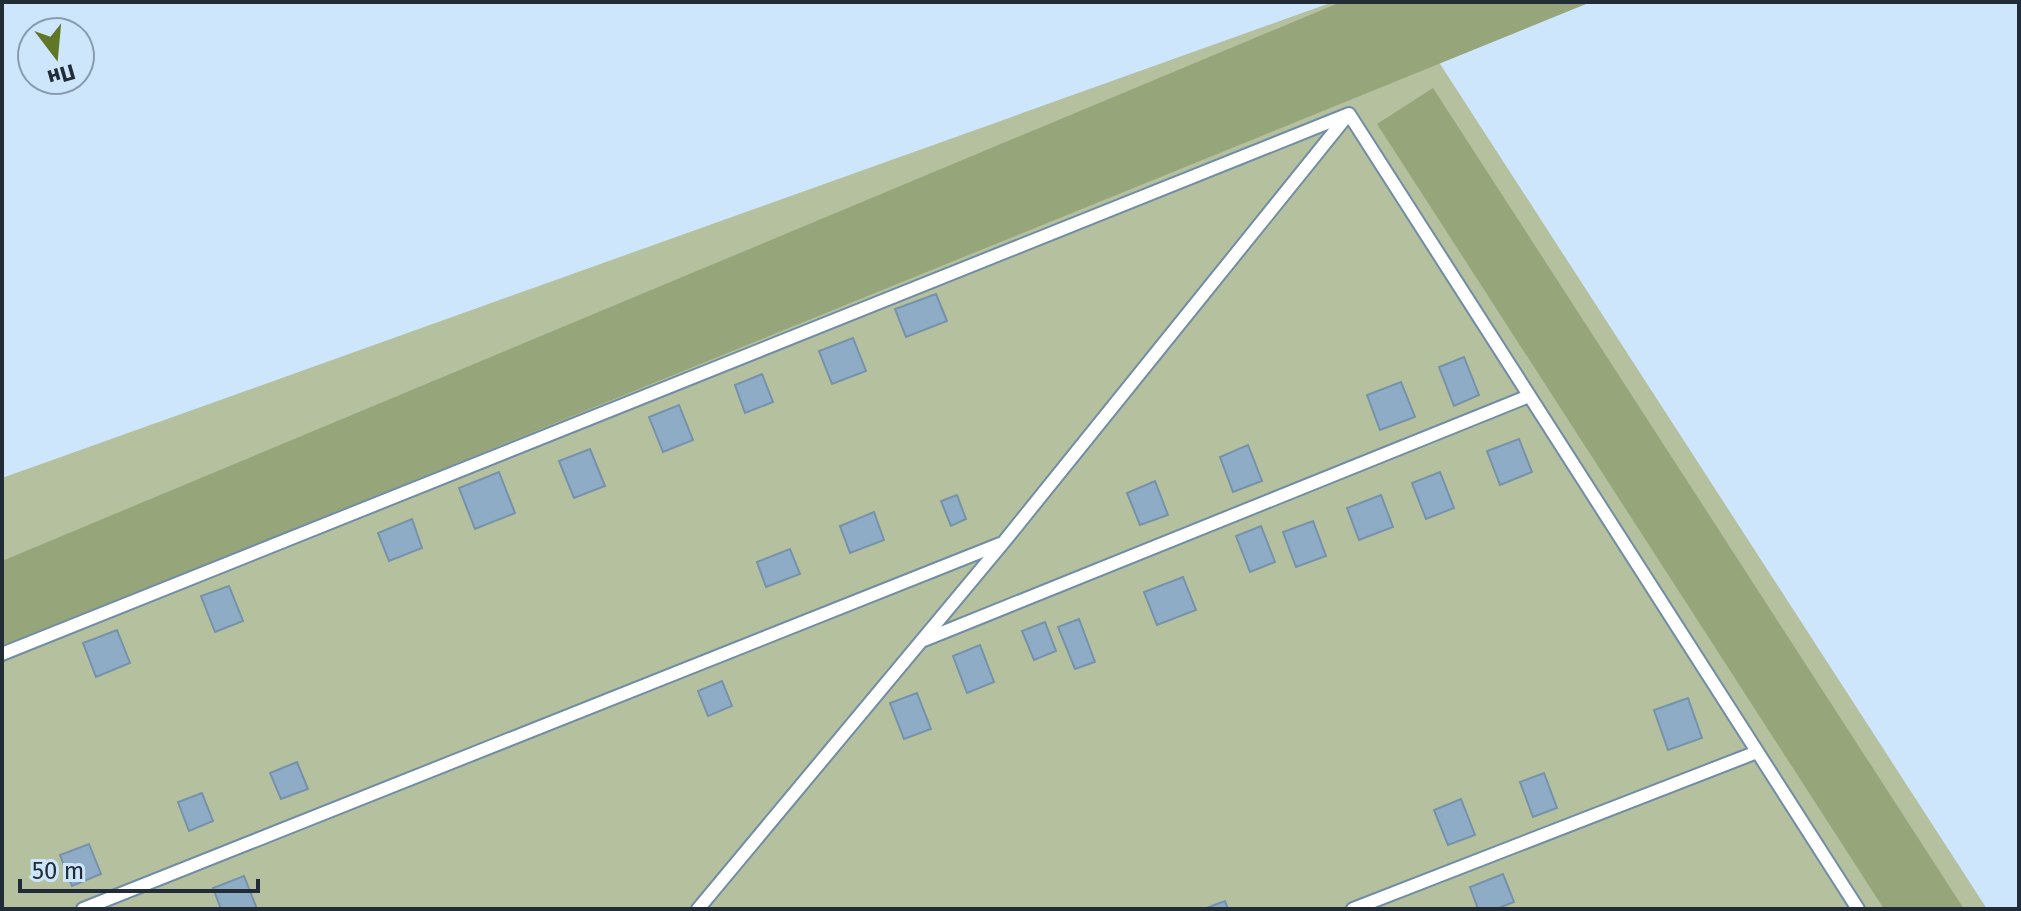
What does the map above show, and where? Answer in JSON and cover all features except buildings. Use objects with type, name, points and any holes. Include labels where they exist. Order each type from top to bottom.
[{"type":"lane","points":[[1349,114],[1858,909]]},
{"type":"lane","points":[[698,909],[1003,543],[1349,114]]},
{"type":"lane","points":[[2,654],[1349,114]]},
{"type":"lane","points":[[921,641],[1529,396]]},
{"type":"lane","points":[[83,909],[1003,543]]},
{"type":"lane","points":[[1353,909],[1757,752]]},
{"type":"green space","points":[[1333,2],[1400,2],[1987,909],[2,909],[2,478]]},
{"type":"green space","points":[[1341,2],[1591,2],[2,648],[2,561]]},
{"type":"green space","points":[[1433,88],[1964,909],[1884,909],[1377,124]]}]
